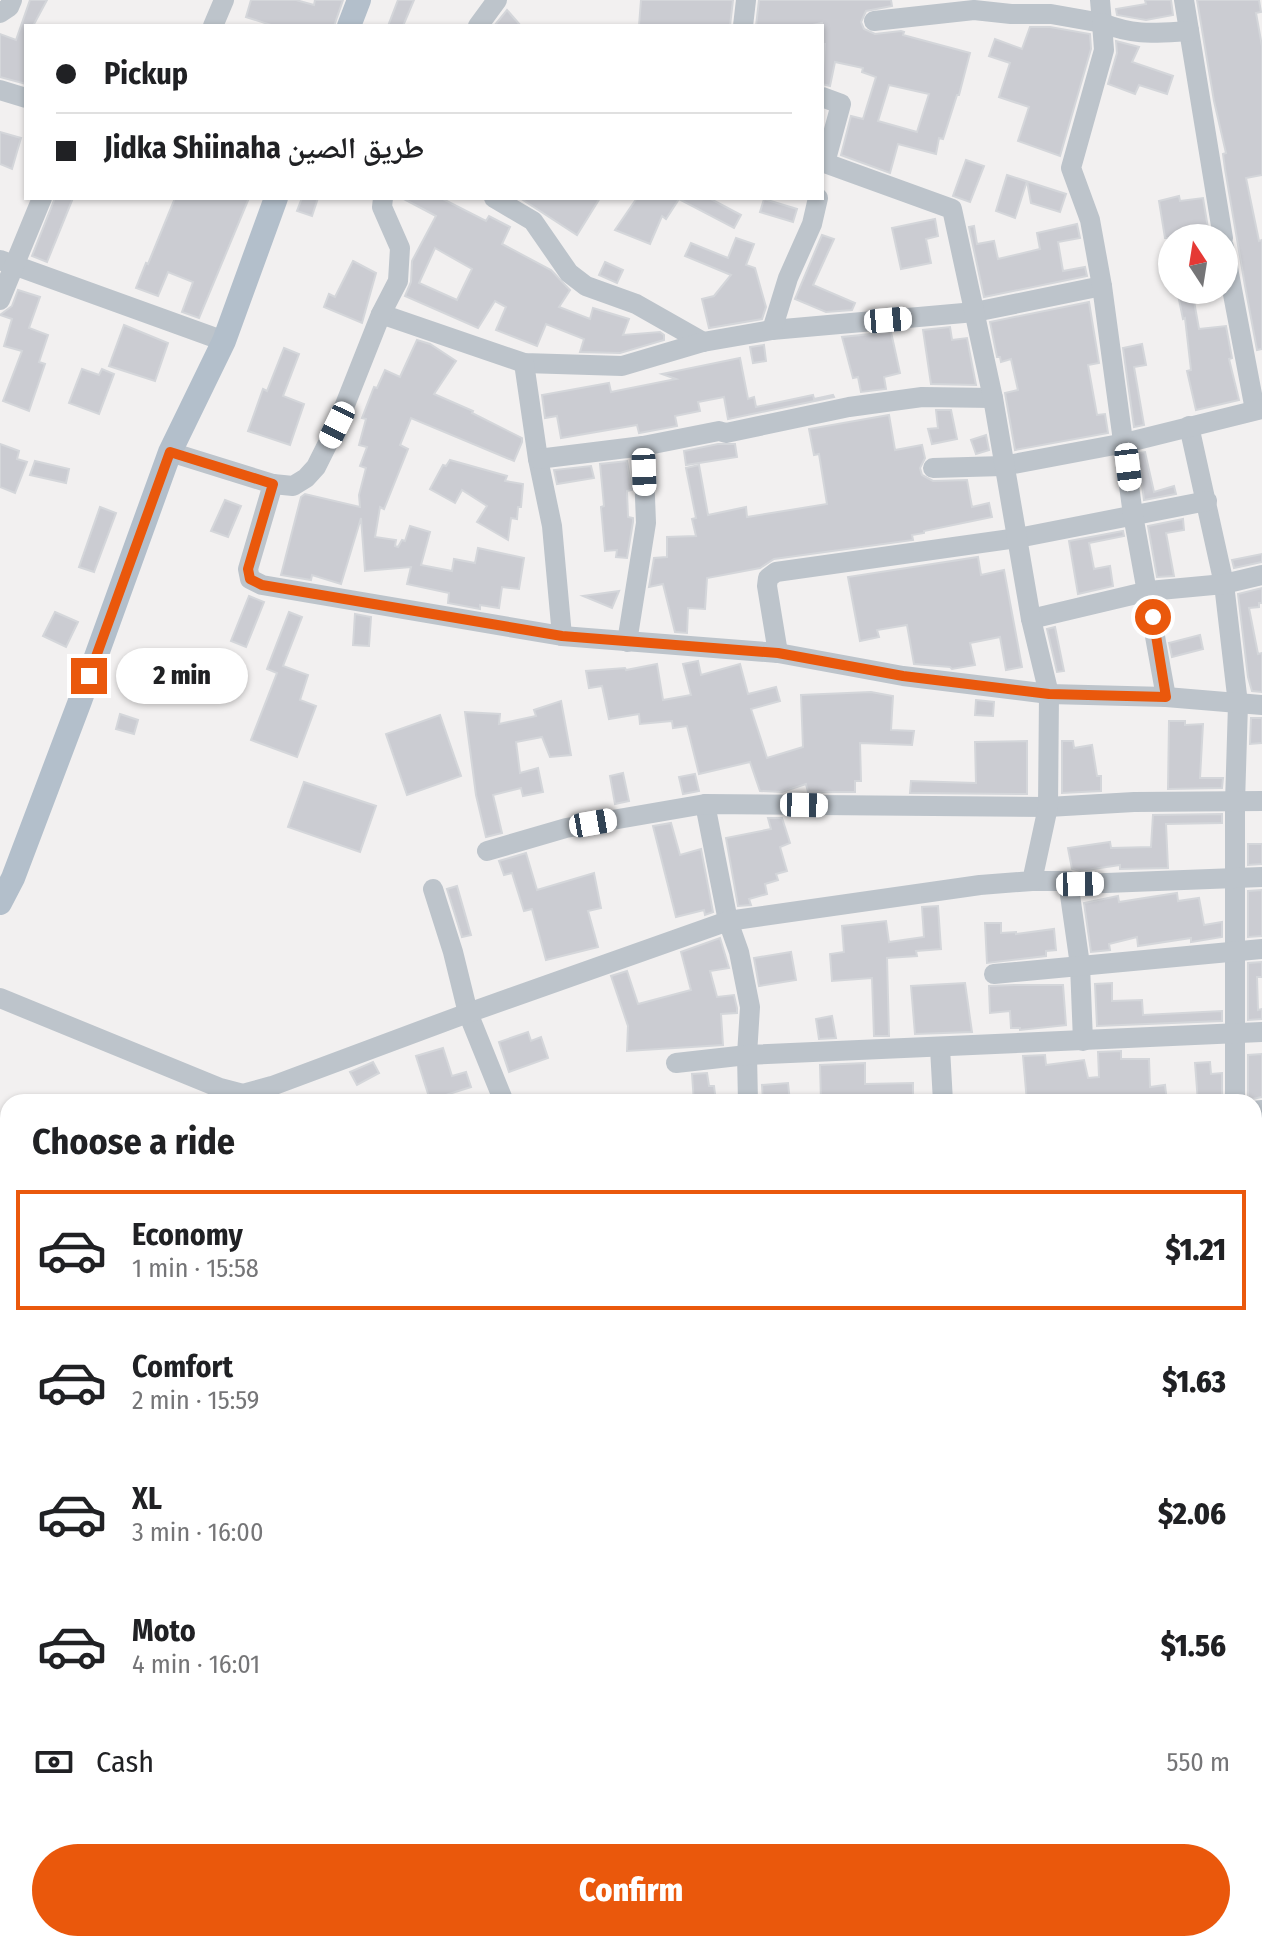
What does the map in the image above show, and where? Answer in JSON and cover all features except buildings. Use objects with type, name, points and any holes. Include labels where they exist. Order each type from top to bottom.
[{"type":"main road","points":[[350,24],[359,0]]},
{"type":"main road","points":[[0,903],[6,876],[80,701],[170,452],[224,341],[275,200]]},
{"type":"street","points":[[0,13],[9,7],[12,0]]},
{"type":"street","points":[[214,24],[224,0]]},
{"type":"street","points":[[479,24],[497,0]]},
{"type":"street","points":[[743,24],[746,0]]},
{"type":"street","points":[[1100,0],[1104,50],[1071,168],[1090,220],[1102,286],[1133,515],[1166,697]]},
{"type":"street","points":[[1184,0],[1221,224]]},
{"type":"street","points":[[874,21],[973,5],[1011,14],[1051,14],[1141,34],[1189,31]]},
{"type":"street","points":[[0,90],[24,97]]},
{"type":"street","points":[[824,98],[841,104],[824,170],[952,209],[993,398],[1031,619],[1049,694],[1048,807],[1032,881]]},
{"type":"street","points":[[0,300],[7,263],[41,200]]},
{"type":"street","points":[[170,452],[273,484],[293,486],[316,467],[398,281],[400,248],[382,207],[383,200]]},
{"type":"street","points":[[497,200],[533,221],[569,273],[586,286],[636,304],[703,342]]},
{"type":"street","points":[[772,330],[788,278],[812,224],[818,200]]},
{"type":"street","points":[[7,263],[224,341]]},
{"type":"street","points":[[381,314],[524,363],[622,366],[703,342],[772,330],[975,312],[1102,286]]},
{"type":"street","points":[[933,468],[1003,466],[1125,443],[1259,410],[1236,304]]},
{"type":"street","points":[[524,363],[538,459],[552,526],[562,636]]},
{"type":"street","points":[[538,459],[643,446],[719,431],[726,433],[864,405],[922,397],[993,398]]},
{"type":"street","points":[[1189,426],[1224,584],[1238,704],[1234,878],[1237,950],[1235,1094]]},
{"type":"street","points":[[627,642],[646,523],[643,446]]},
{"type":"street","points":[[273,484],[248,569],[250,579],[262,585],[562,636],[778,653],[903,676],[1049,694],[1166,697],[1262,705]]},
{"type":"street","points":[[778,653],[767,586],[768,578],[776,572],[1018,538],[1207,501]]},
{"type":"street","points":[[1031,619],[1149,591],[1224,584],[1262,575]]},
{"type":"street","points":[[487,851],[566,828],[705,804],[1048,807],[1134,802],[1262,801]]},
{"type":"street","points":[[705,804],[728,921],[739,952],[750,1007],[748,1094]]},
{"type":"street","points":[[0,998],[220,1088],[243,1094],[325,1068],[468,1013],[728,921],[980,885],[1032,881],[1080,884],[1262,877]]},
{"type":"street","points":[[1068,881],[1080,965],[1083,1041]]},
{"type":"street","points":[[433,889],[468,1013],[501,1094]]},
{"type":"street","points":[[994,974],[1262,949]]},
{"type":"street","points":[[676,1063],[747,1055],[1262,1032]]},
{"type":"street","points":[[940,1048],[943,1094]]},
{"type":"route","points":[[89,676],[170,452],[273,484],[248,569],[250,579],[262,585],[562,636],[643,645],[778,653],[903,676],[1049,694],[1166,697],[1153,617]]}]
